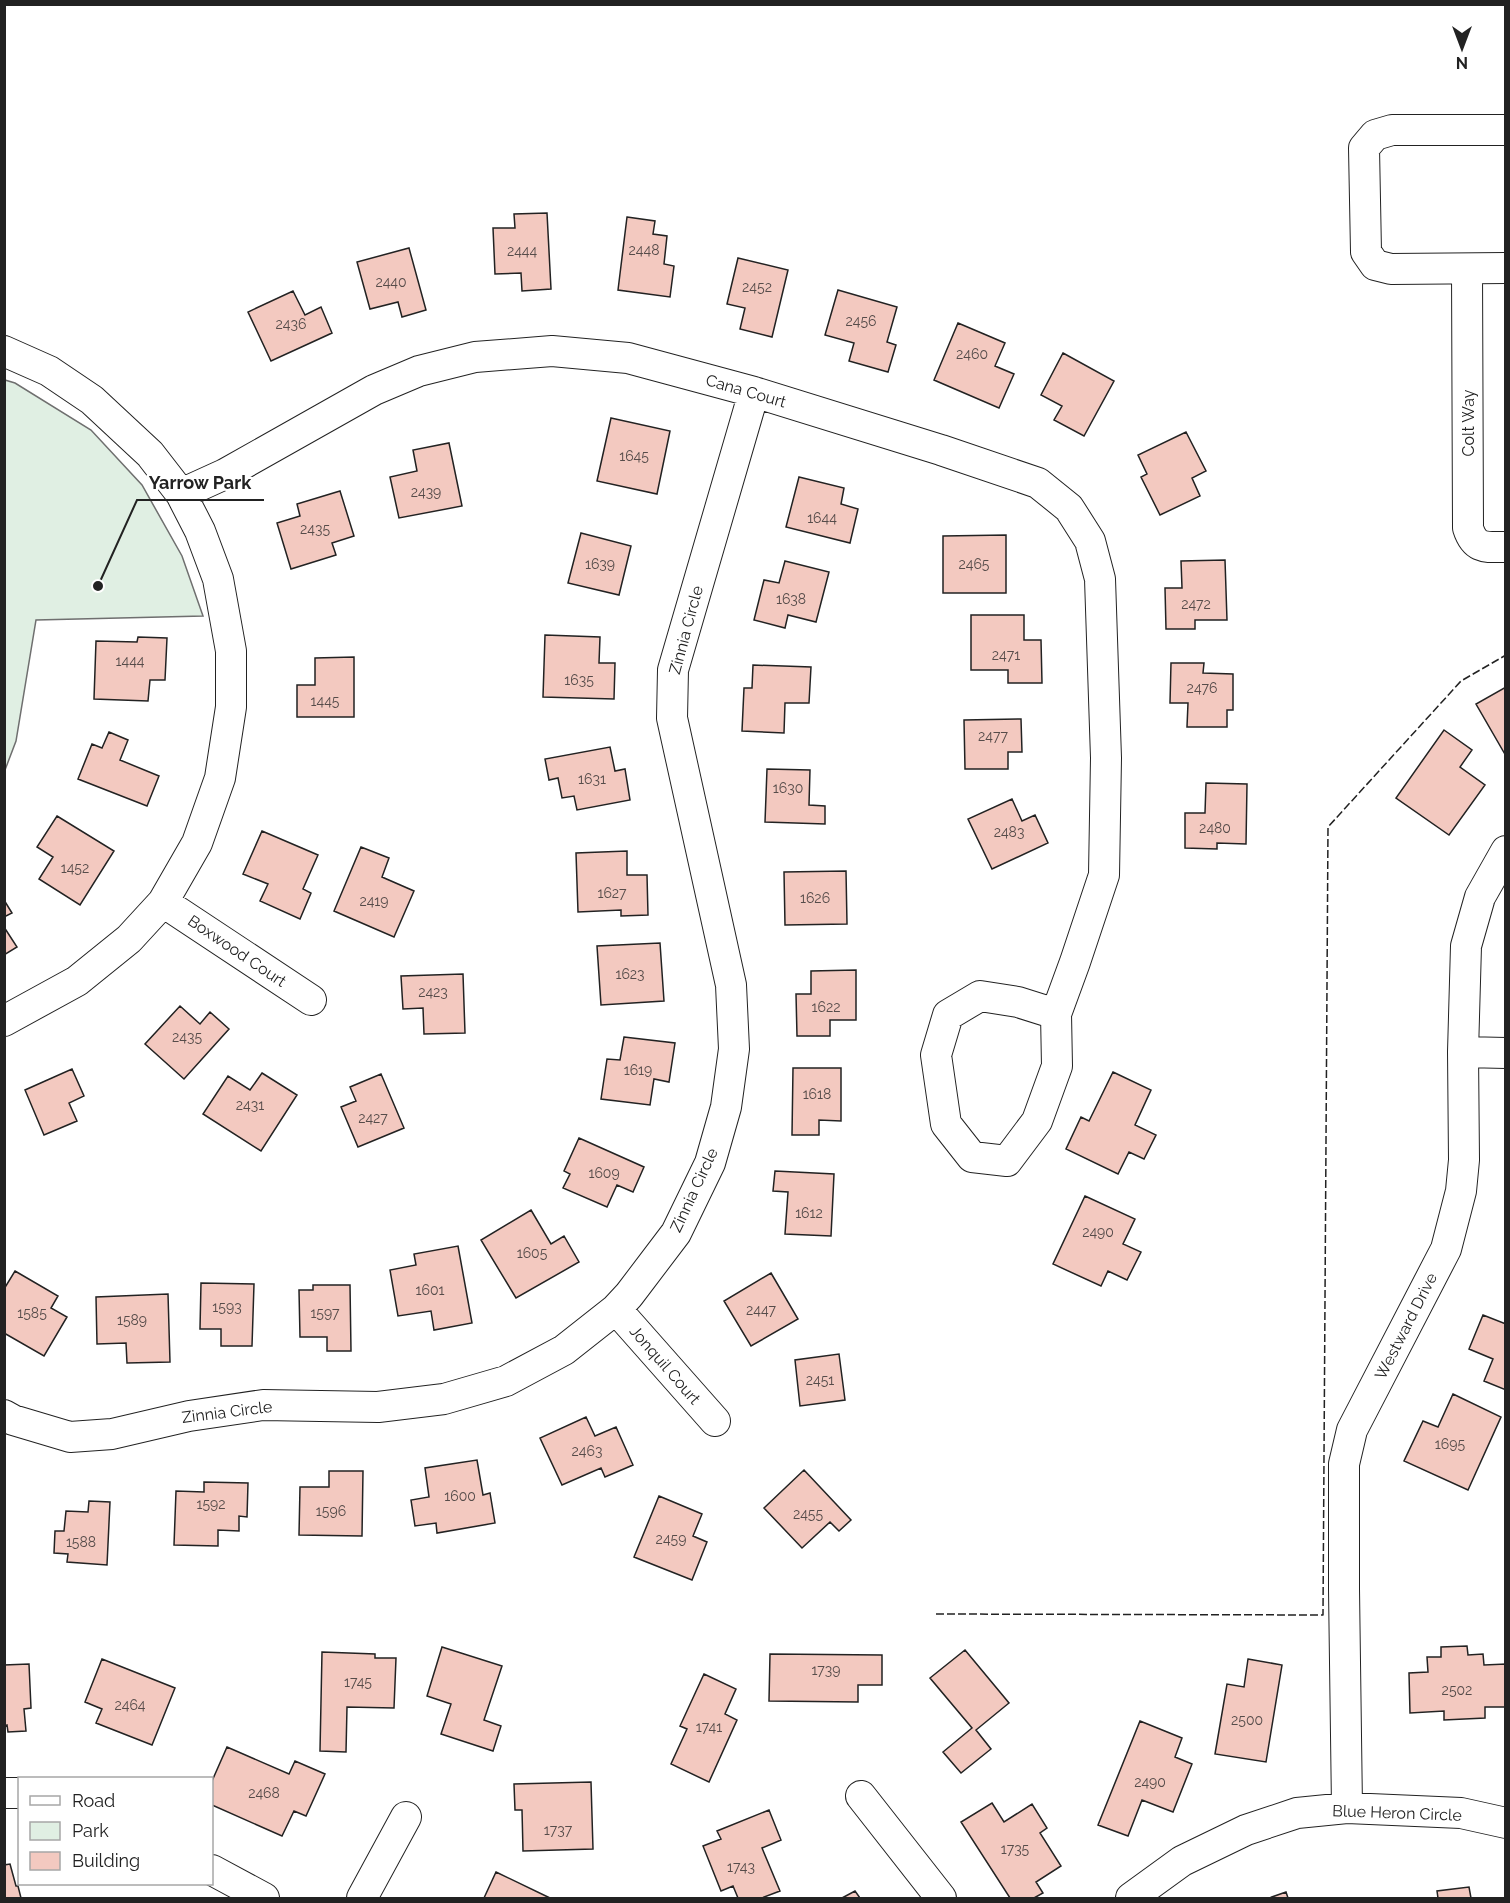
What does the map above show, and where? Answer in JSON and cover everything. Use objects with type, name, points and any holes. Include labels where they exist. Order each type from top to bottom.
[{"type":"street","points":[[1506,130],[1392,130],[1375,135],[1364,148],[1366,252],[1376,265],[1391,269],[1506,268]]},
{"type":"street","name":"Colt Way","points":[[1467,269],[1468,528],[1472,540],[1482,547],[1506,547]]},
{"type":"street","points":[[4,351],[49,371],[92,400],[150,454],[181,494],[200,531],[218,579],[231,651],[231,707],[220,778],[198,843],[163,902],[129,939],[77,981],[4,1021]]},
{"type":"street","name":"Cana Court","points":[[181,494],[225,474],[374,390],[420,371],[475,357],[552,351],[628,358],[754,392],[941,450],[1038,483],[1069,508],[1090,541],[1100,579],[1106,758],[1104,875],[1076,962],[1056,1014]]},
{"type":"street","name":"Zinnia Circle","points":[[4,1415],[70,1437],[112,1434],[189,1416],[263,1405],[378,1407],[444,1400],[507,1381],[564,1350],[616,1309],[676,1233],[710,1163],[726,1107],[734,1049],[731,985],[672,718],[673,670],[754,392]]},
{"type":"street","name":"Westward Drive","points":[[1347,1808],[1344,1464],[1352,1430],[1446,1250],[1461,1191],[1464,1160],[1463,1052],[1466,946],[1480,897],[1506,851]]},
{"type":"street","name":"Boxwood Court","points":[[163,902],[311,1000]]},
{"type":"street","points":[[981,996],[1018,1002],[1056,1014],[1057,1066],[1037,1122],[1007,1161],[972,1157],[946,1124],[936,1055],[948,1015],[981,996]]},
{"type":"street","points":[[1463,1052],[1506,1053]]},
{"type":"street","name":"Jonquil Court","points":[[616,1309],[715,1421]]},
{"type":"street","points":[[861,1796],[941,1899]]},
{"type":"street","name":"Blue Heron Circle","points":[[1131,1899],[1182,1861],[1246,1830],[1297,1813],[1347,1808],[1461,1813],[1506,1823]]},
{"type":"street","points":[[362,1899],[406,1817]]},
{"type":"street","points":[[213,1871],[264,1899]]},
{"type":"green space","points":[[5,380],[15,383],[91,430],[142,485],[182,556],[203,616],[36,620],[16,741],[5,770]]},
{"type":"building","points":[[547,213],[551,289],[522,291],[521,273],[495,274],[493,228],[515,228],[514,214]]},
{"type":"building","points":[[627,217],[655,221],[653,234],[667,236],[664,264],[674,266],[670,297],[618,290]]},
{"type":"building","points":[[409,248],[426,310],[402,317],[398,302],[370,309],[357,262]]},
{"type":"building","points":[[738,258],[788,270],[772,337],[740,329],[745,308],[727,304]]},
{"type":"building","points":[[838,290],[897,307],[887,342],[896,345],[888,372],[849,361],[854,343],[825,335]]},
{"type":"building","points":[[293,291],[305,315],[321,307],[332,333],[271,361],[248,312]]},
{"type":"building","points":[[958,323],[1005,343],[995,366],[1014,374],[999,408],[934,380]]},
{"type":"building","points":[[1063,353],[1114,381],[1084,436],[1054,420],[1062,406],[1041,395]]},
{"type":"building","points":[[611,418],[670,431],[657,494],[597,481]]},
{"type":"building","points":[[1186,432],[1206,471],[1192,478],[1200,496],[1160,515],[1141,477],[1147,474],[1138,455]]},
{"type":"building","points":[[449,443],[462,506],[399,518],[390,477],[417,471],[413,450]]},
{"type":"building","points":[[799,477],[844,488],[841,504],[858,509],[850,543],[786,527]]},
{"type":"building","points":[[340,491],[354,536],[332,543],[336,555],[291,569],[277,523],[300,516],[297,504]]},
{"type":"building","points":[[581,533],[631,546],[619,595],[568,583]]},
{"type":"building","points":[[1006,535],[1006,593],[943,593],[943,536]]},
{"type":"building","points":[[1225,560],[1227,620],[1195,620],[1195,629],[1166,629],[1165,588],[1182,588],[1181,561]]},
{"type":"building","points":[[785,561],[829,572],[816,622],[788,615],[785,628],[754,620],[764,580],[779,583]]},
{"type":"building","points":[[971,615],[1024,615],[1024,640],[1041,640],[1042,683],[1008,683],[1008,670],[971,670]]},
{"type":"building","points":[[545,635],[600,637],[599,663],[615,663],[614,699],[543,697]]},
{"type":"building","points":[[138,637],[167,638],[165,680],[150,680],[148,701],[94,699],[96,641],[137,642]]},
{"type":"building","points":[[354,657],[354,717],[297,717],[297,685],[315,685],[315,658]]},
{"type":"building","points":[[1171,663],[1204,663],[1203,673],[1233,674],[1233,710],[1227,710],[1227,727],[1187,727],[1188,703],[1170,703]]},
{"type":"building","points":[[753,665],[811,667],[809,703],[785,703],[784,733],[742,731],[744,688],[752,688]]},
{"type":"building","points":[[1506,687],[1506,756],[1476,704]]},
{"type":"building","points":[[1021,719],[1022,752],[1008,752],[1008,769],[965,769],[964,720]]},
{"type":"building","points":[[1444,730],[1472,750],[1460,767],[1485,785],[1449,835],[1396,798]]},
{"type":"building","points":[[109,732],[128,740],[120,760],[159,776],[147,806],[78,779],[92,744],[102,748]]},
{"type":"building","points":[[610,747],[615,771],[625,769],[630,800],[577,810],[574,796],[562,798],[558,778],[549,780],[545,759]]},
{"type":"building","points":[[767,769],[810,770],[809,805],[825,806],[825,824],[765,822]]},
{"type":"building","points":[[1206,783],[1247,784],[1246,844],[1217,843],[1217,849],[1185,848],[1185,813],[1205,813]]},
{"type":"building","points":[[1012,799],[1022,821],[1035,815],[1048,843],[992,869],[968,819]]},
{"type":"building","points":[[57,816],[114,851],[80,905],[39,879],[53,857],[37,847]]},
{"type":"building","points":[[262,831],[318,855],[303,889],[311,893],[300,919],[260,901],[268,884],[243,874]]},
{"type":"building","points":[[361,847],[389,858],[382,877],[414,891],[394,937],[334,911]]},
{"type":"building","points":[[627,851],[627,875],[647,875],[648,915],[621,916],[621,910],[578,912],[576,853]]},
{"type":"building","points":[[846,871],[847,924],[785,925],[784,872]]},
{"type":"building","points":[[4,900],[12,913],[4,917]]},
{"type":"building","points":[[4,927],[17,947],[4,955]]},
{"type":"building","points":[[660,943],[664,1001],[601,1005],[597,946]]},
{"type":"building","points":[[856,970],[856,1020],[830,1020],[830,1036],[797,1036],[796,994],[811,994],[811,971]]},
{"type":"building","points":[[463,974],[465,1033],[424,1034],[423,1008],[403,1009],[401,976]]},
{"type":"building","points":[[180,1006],[200,1024],[210,1012],[229,1029],[184,1079],[145,1044]]},
{"type":"building","points":[[624,1037],[675,1043],[669,1082],[654,1079],[650,1105],[601,1099],[607,1059],[620,1060]]},
{"type":"building","points":[[793,1068],[841,1068],[841,1121],[819,1120],[819,1135],[792,1135]]},
{"type":"building","points":[[72,1069],[84,1096],[69,1103],[77,1121],[44,1135],[25,1090]]},
{"type":"building","points":[[1113,1072],[1151,1090],[1135,1125],[1156,1135],[1144,1159],[1129,1152],[1118,1174],[1066,1149],[1081,1117],[1089,1121]]},
{"type":"building","points":[[262,1073],[297,1095],[261,1151],[203,1114],[228,1076],[250,1090]]},
{"type":"building","points":[[381,1074],[404,1128],[358,1147],[341,1107],[356,1101],[350,1087]]},
{"type":"building","points":[[579,1138],[644,1167],[633,1192],[617,1185],[607,1207],[563,1188],[570,1174],[564,1171]]},
{"type":"building","points":[[775,1171],[834,1174],[831,1236],[785,1234],[788,1192],[773,1191]]},
{"type":"building","points":[[1085,1196],[1135,1219],[1123,1244],[1141,1252],[1127,1280],[1108,1271],[1101,1286],[1053,1264]]},
{"type":"building","points":[[531,1210],[551,1244],[564,1236],[579,1262],[516,1298],[481,1240]]},
{"type":"building","points":[[458,1246],[472,1323],[434,1330],[431,1311],[398,1316],[390,1270],[416,1265],[414,1254]]},
{"type":"building","points":[[15,1271],[58,1296],[51,1308],[67,1317],[44,1356],[4,1333],[4,1289]]},
{"type":"building","points":[[771,1273],[798,1319],[751,1346],[724,1301]]},
{"type":"building","points":[[201,1283],[254,1284],[252,1346],[221,1346],[221,1329],[200,1329]]},
{"type":"building","points":[[313,1285],[350,1285],[351,1351],[327,1351],[327,1337],[300,1337],[299,1290],[313,1290]]},
{"type":"building","points":[[168,1294],[170,1362],[127,1363],[126,1343],[97,1344],[96,1297]]},
{"type":"building","points":[[1483,1315],[1506,1324],[1506,1390],[1484,1381],[1493,1359],[1469,1349]]},
{"type":"building","points":[[839,1354],[845,1400],[800,1406],[795,1360]]},
{"type":"building","points":[[1453,1394],[1501,1417],[1468,1490],[1404,1461],[1423,1421],[1438,1427]]},
{"type":"building","points":[[586,1417],[595,1436],[616,1427],[633,1465],[605,1477],[601,1468],[562,1485],[540,1438]]},
{"type":"building","points":[[477,1460],[483,1495],[490,1493],[495,1523],[437,1533],[436,1523],[415,1526],[411,1500],[429,1497],[425,1468]]},
{"type":"building","points":[[804,1470],[851,1520],[839,1531],[830,1522],[802,1548],[764,1508]]},
{"type":"building","points":[[329,1471],[363,1471],[362,1536],[299,1535],[300,1487],[329,1487]]},
{"type":"building","points":[[204,1482],[248,1483],[247,1517],[239,1516],[239,1531],[218,1530],[218,1546],[174,1545],[176,1491],[204,1492]]},
{"type":"building","points":[[659,1496],[702,1514],[693,1536],[707,1542],[692,1580],[634,1557]]},
{"type":"building","points":[[89,1501],[110,1502],[107,1565],[67,1562],[68,1554],[54,1553],[55,1531],[64,1531],[66,1511],[88,1512]]},
{"type":"building","points":[[1467,1646],[1468,1655],[1483,1654],[1484,1665],[1506,1664],[1506,1707],[1485,1707],[1485,1718],[1444,1720],[1444,1711],[1410,1713],[1409,1673],[1428,1672],[1427,1657],[1441,1657],[1441,1647]]},
{"type":"building","points":[[442,1647],[502,1666],[484,1720],[501,1726],[493,1751],[441,1734],[451,1704],[427,1696]]},
{"type":"building","points":[[965,1650],[1009,1703],[976,1730],[991,1749],[961,1773],[943,1752],[972,1728],[930,1678]]},
{"type":"building","points":[[322,1652],[375,1654],[375,1658],[396,1658],[394,1708],[347,1707],[346,1752],[320,1751]]},
{"type":"building","points":[[770,1654],[882,1655],[882,1685],[858,1685],[858,1702],[769,1701]]},
{"type":"building","points":[[102,1659],[175,1688],[152,1745],[96,1723],[102,1709],[85,1702]]},
{"type":"building","points":[[1248,1659],[1282,1665],[1266,1762],[1215,1754],[1227,1684],[1244,1687]]},
{"type":"building","points":[[29,1664],[31,1708],[24,1709],[26,1731],[8,1732],[7,1725],[4,1726],[4,1665]]},
{"type":"building","points":[[704,1674],[736,1689],[725,1714],[737,1720],[709,1782],[671,1764],[687,1729],[680,1726]]},
{"type":"building","points":[[1140,1721],[1182,1738],[1175,1757],[1192,1764],[1173,1812],[1142,1800],[1128,1836],[1098,1825]]},
{"type":"building","points":[[227,1747],[289,1774],[295,1761],[325,1774],[306,1816],[294,1811],[282,1836],[213,1805],[213,1779]]},
{"type":"building","points":[[591,1782],[593,1849],[523,1851],[522,1810],[515,1810],[514,1784]]},
{"type":"building","points":[[992,1803],[1004,1822],[1032,1804],[1047,1828],[1040,1833],[1061,1866],[1036,1882],[1043,1893],[1034,1898],[1010,1898],[961,1822]]},
{"type":"building","points":[[769,1810],[781,1840],[762,1848],[780,1891],[765,1898],[738,1898],[733,1886],[721,1891],[703,1846],[721,1839],[717,1831]]},
{"type":"building","points":[[10,1864],[21,1898],[4,1898],[4,1865]]},
{"type":"building","points":[[496,1872],[550,1898],[484,1898]]},
{"type":"building","points":[[1469,1887],[1471,1898],[1438,1898],[1437,1891]]},
{"type":"building","points":[[855,1891],[860,1898],[842,1898]]},
{"type":"building","points":[[1286,1892],[1288,1898],[1269,1898]]},
{"type":"fence","points":[[936,1614],[1323,1615],[1328,827],[1461,681],[1506,655]]},
{"type":"place","name":"Yarrow Park","points":[[98,586]]}]
